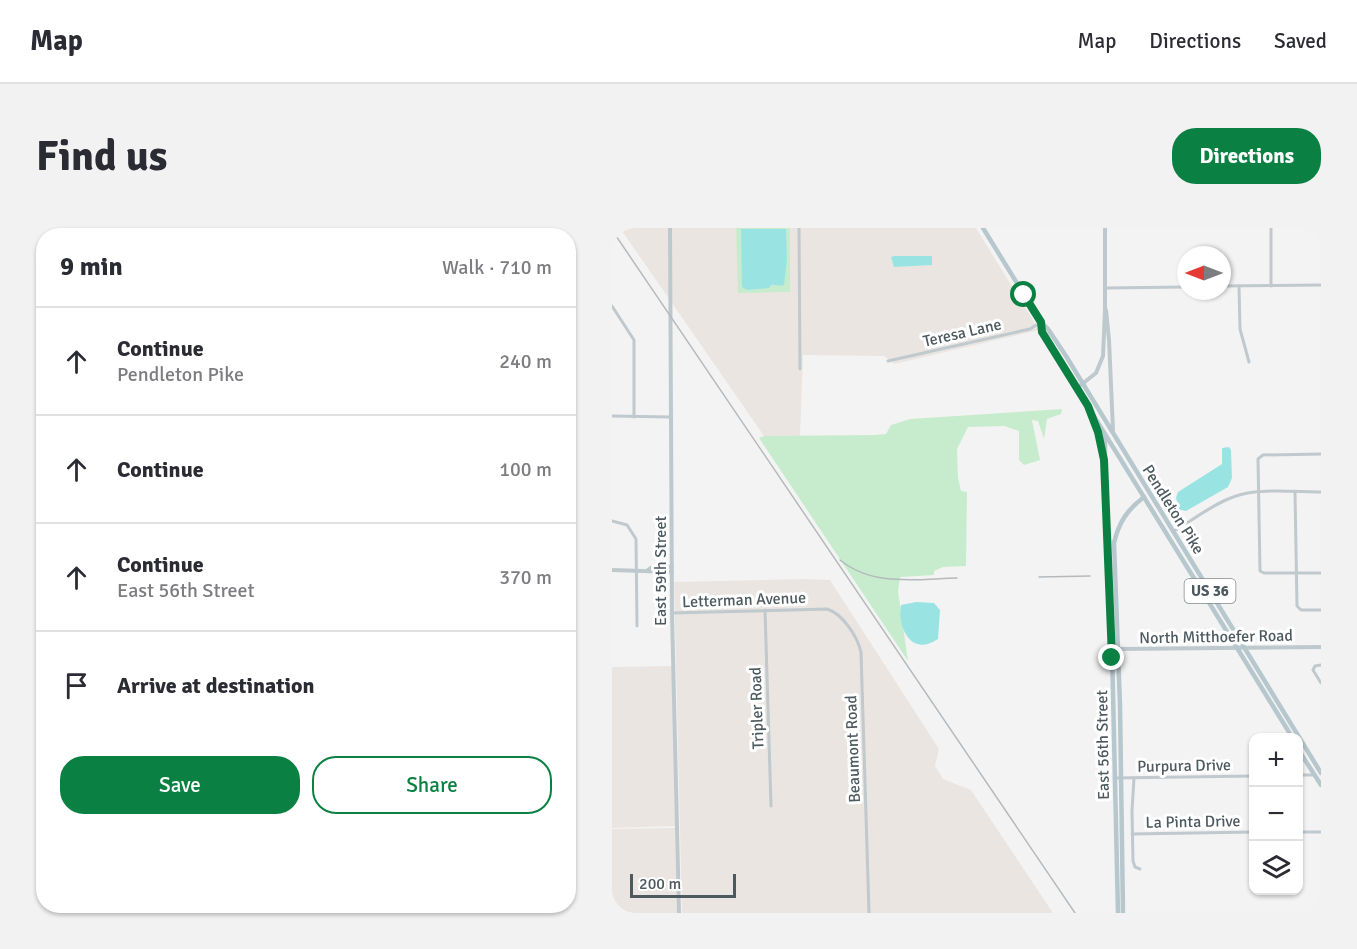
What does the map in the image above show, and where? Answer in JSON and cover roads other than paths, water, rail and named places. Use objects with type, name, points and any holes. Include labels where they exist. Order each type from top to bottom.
[{"type":"main road","name":"Pendleton Pike","points":[[983,228],[1041,322],[1048,329],[1083,384],[1321,773]]},
{"type":"main road","name":"Pendleton Pike","points":[[1041,322],[1042,332],[1289,733]]},
{"type":"main road","points":[[1088,406],[1098,432],[1104,460]]},
{"type":"main road","name":"East 56th Street","points":[[1105,434],[1118,913]]},
{"type":"main road","name":"East 56th Street","points":[[1123,913],[1119,649],[1114,543],[1118,525],[1126,513],[1144,498]]},
{"type":"main road","points":[[1303,756],[1321,785]]},
{"type":"street","name":"East 59th Street","points":[[670,228],[672,613],[679,913]]},
{"type":"street","points":[[799,228],[800,369]]},
{"type":"street","points":[[1077,388],[1096,373],[1103,356],[1105,228]]},
{"type":"street","points":[[1271,228],[1271,286]]},
{"type":"street","points":[[1231,286],[1321,285]]},
{"type":"street","points":[[1239,286],[1240,329],[1249,362]]},
{"type":"street","points":[[1105,288],[1177,287]]},
{"type":"street","points":[[612,306],[634,340],[634,417]]},
{"type":"street","points":[[1105,309],[1109,340],[1113,434]]},
{"type":"street","name":"Teresa Lane","points":[[888,361],[1030,329],[1041,322]]},
{"type":"street","points":[[612,417],[671,417]]},
{"type":"street","points":[[1321,454],[1260,456],[1258,459],[1259,570],[1261,573],[1321,573]]},
{"type":"street","points":[[1295,492],[1298,608],[1321,610]]},
{"type":"street","points":[[1174,531],[1228,499],[1242,494],[1321,492]]},
{"type":"street","points":[[612,521],[625,524],[633,532],[637,543],[637,626]]},
{"type":"street","points":[[612,570],[648,570],[651,572],[672,570]]},
{"type":"street","name":"Letterman Avenue","points":[[672,613],[816,609]]},
{"type":"street","name":"Beaumont Road","points":[[816,609],[829,609],[839,615],[858,642],[861,652],[869,913]]},
{"type":"street","name":"Tripler Road","points":[[765,610],[771,806]]},
{"type":"street","name":"North Mitthoefer Road","points":[[1112,649],[1321,646]]},
{"type":"street","points":[[1321,665],[1315,666],[1313,670],[1321,684]]},
{"type":"street","points":[[1303,775],[1315,775]]},
{"type":"street","name":"Purpura Drive","points":[[1114,778],[1249,776]]},
{"type":"street","points":[[1134,778],[1132,861],[1135,867],[1140,869]]},
{"type":"street","name":"La Pinta Drive","points":[[1132,834],[1249,832]]},
{"type":"street","points":[[1303,832],[1321,832]]},
{"type":"water","points":[[741,229],[786,229],[787,259],[784,285],[747,290],[742,287]]},
{"type":"water","points":[[932,256],[932,265],[894,267],[891,257]]},
{"type":"water","points":[[1229,447],[1232,478],[1228,487],[1186,511],[1177,512],[1178,492],[1222,464],[1222,448]]},
{"type":"water","points":[[916,602],[934,603],[940,610],[938,639],[929,644],[921,645],[908,638],[901,623],[901,605]]},
{"type":"railway","points":[[612,230],[1075,913]]},
{"type":"railway","points":[[840,560],[853,569],[881,578],[896,580],[957,578]]},
{"type":"railway","points":[[1039,577],[1090,576]]}]
